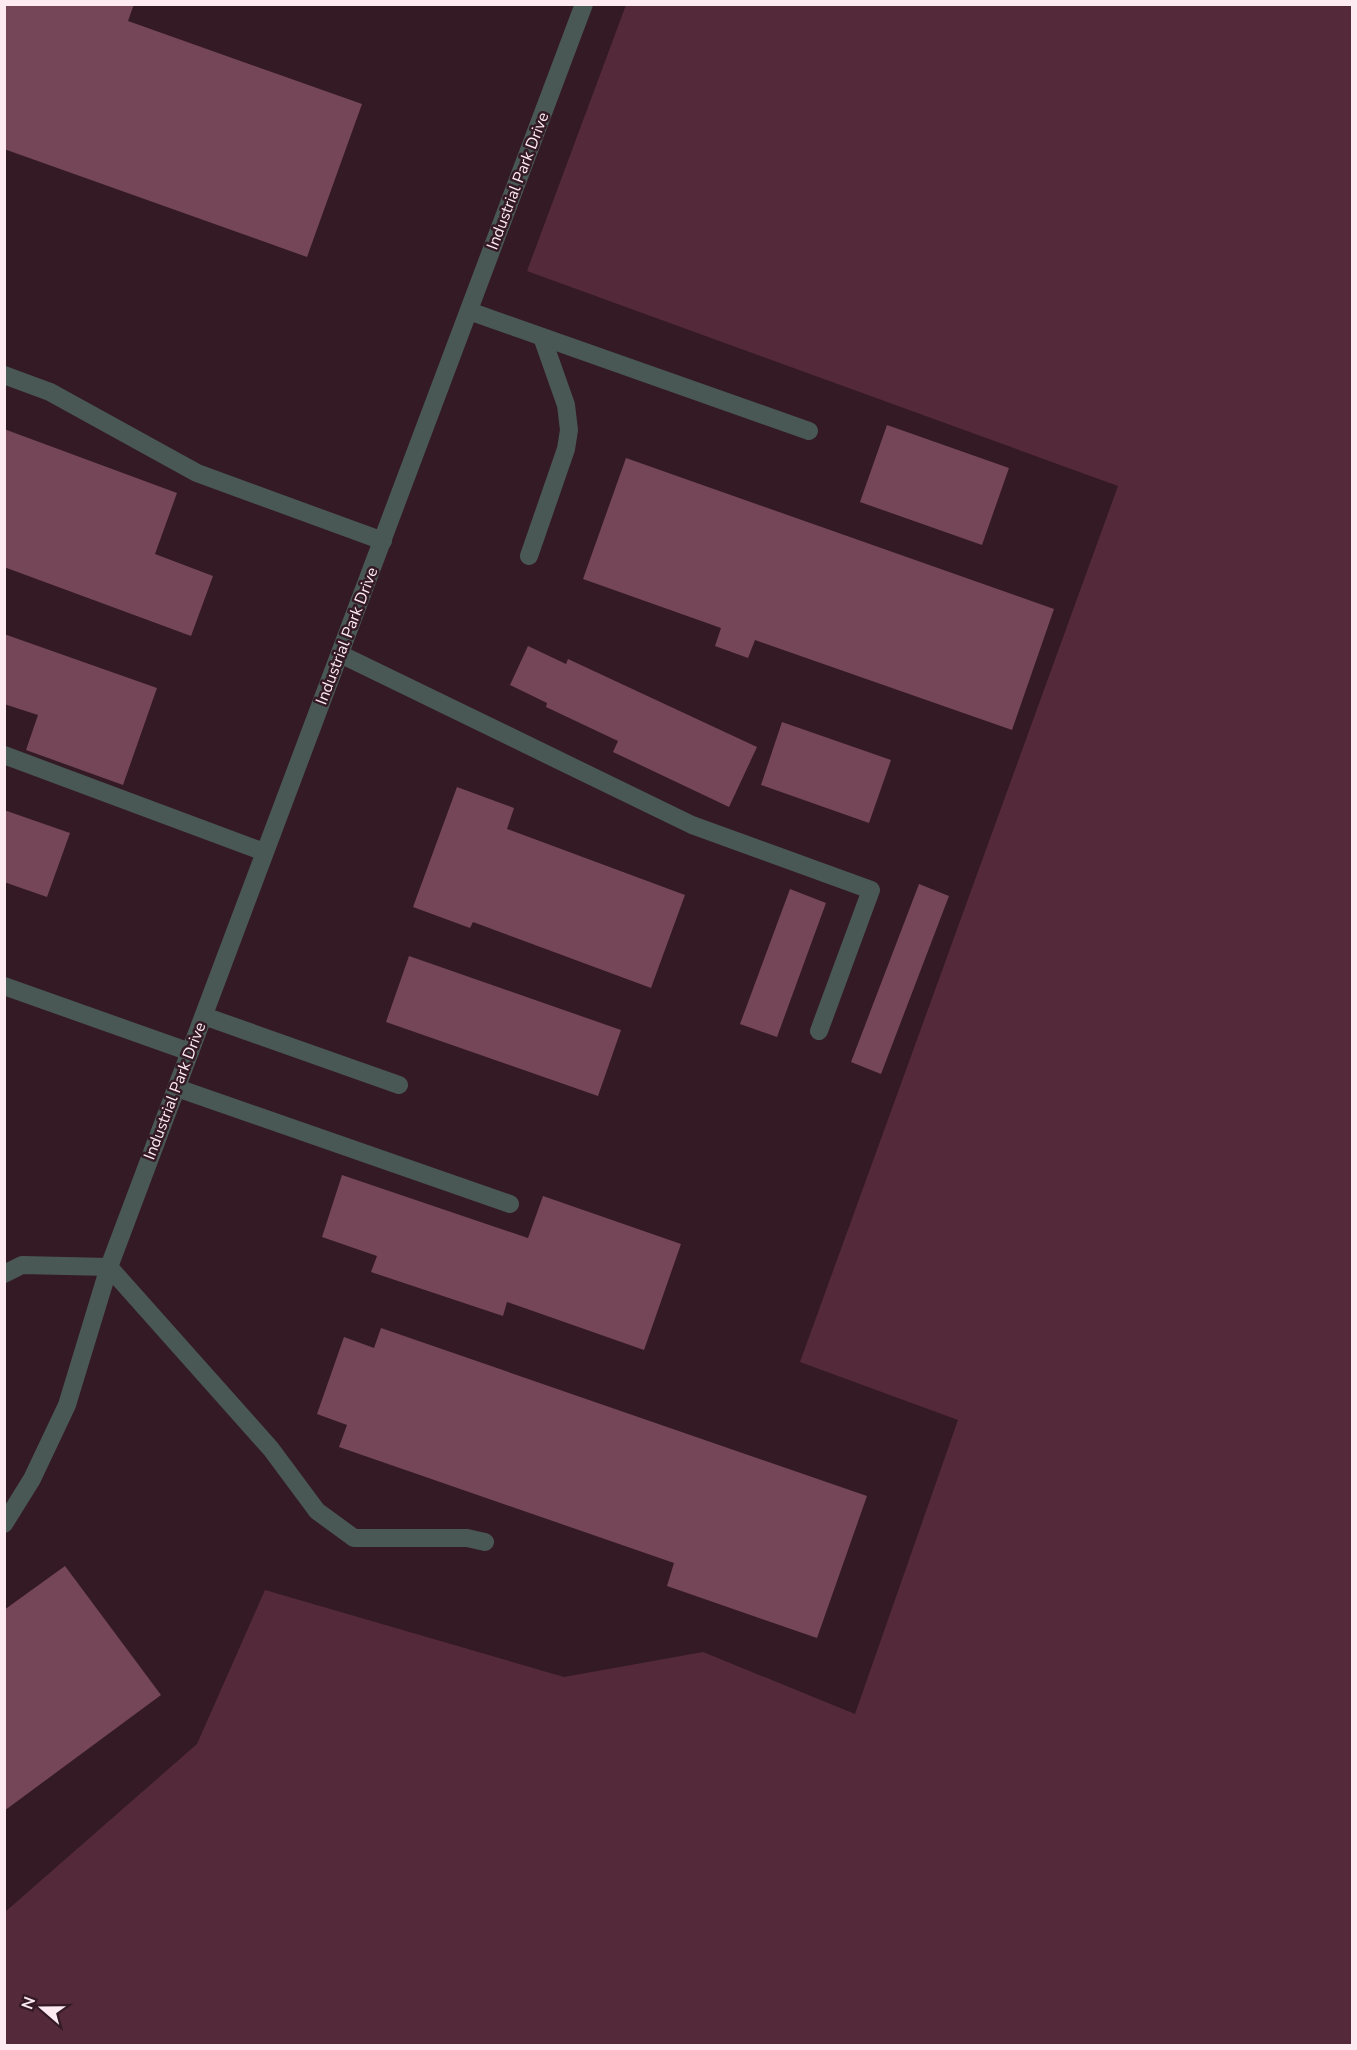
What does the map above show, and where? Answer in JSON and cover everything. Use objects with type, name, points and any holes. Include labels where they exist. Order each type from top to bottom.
[{"type":"street","name":"Industrial Park Drive","points":[[4,1524],[32,1479],[68,1405],[109,1267],[584,4]]},
{"type":"street","points":[[469,311],[808,431]]},
{"type":"street","points":[[529,556],[566,449],[568,430],[566,405],[542,337]]},
{"type":"street","points":[[4,375],[50,392],[197,473],[383,541]]},
{"type":"street","points":[[340,654],[692,825],[872,890],[819,1031]]},
{"type":"street","points":[[4,755],[264,852]]},
{"type":"street","points":[[4,986],[190,1052]]},
{"type":"street","points":[[204,1016],[399,1085]]},
{"type":"street","points":[[177,1088],[510,1204]]},
{"type":"street","points":[[4,1274],[21,1265],[109,1267],[271,1449],[317,1511],[354,1538],[467,1538],[485,1542]]},
{"type":"shaded area","points":[[626,5],[1352,5],[1352,2045],[5,2045],[5,1912],[197,1744],[265,1590],[564,1677],[703,1652],[855,1714],[958,1420],[800,1362],[1118,486],[527,271]]},
{"type":"building","points":[[4,4],[134,4],[128,21],[362,104],[307,257],[4,149]]},
{"type":"building","points":[[887,425],[1009,468],[982,545],[860,502]]},
{"type":"building","points":[[4,429],[177,493],[155,554],[213,576],[191,636],[4,567]]},
{"type":"building","points":[[626,458],[1054,609],[1012,730],[755,640],[748,658],[715,646],[721,628],[583,579]]},
{"type":"building","points":[[4,634],[157,688],[123,785],[26,750],[38,715],[4,704]]},
{"type":"building","points":[[528,646],[566,664],[568,659],[757,747],[729,807],[613,752],[618,741],[546,707],[547,703],[510,685]]},
{"type":"building","points":[[782,722],[891,760],[869,823],[761,785]]},
{"type":"building","points":[[457,787],[514,808],[507,829],[685,895],[651,988],[473,922],[470,928],[413,907]]},
{"type":"building","points":[[4,810],[70,833],[47,897],[4,882]]},
{"type":"building","points":[[919,884],[949,896],[881,1074],[851,1062]]},
{"type":"building","points":[[790,889],[826,903],[777,1037],[740,1024]]},
{"type":"building","points":[[409,956],[621,1030],[598,1096],[386,1022]]},
{"type":"building","points":[[342,1175],[528,1238],[543,1196],[681,1244],[644,1350],[507,1302],[503,1316],[371,1272],[377,1256],[322,1237]]},
{"type":"building","points":[[381,1328],[867,1496],[817,1638],[667,1586],[674,1563],[339,1447],[347,1425],[317,1414],[344,1337],[374,1348]]},
{"type":"building","points":[[65,1566],[161,1695],[4,1811],[4,1610]]}]
